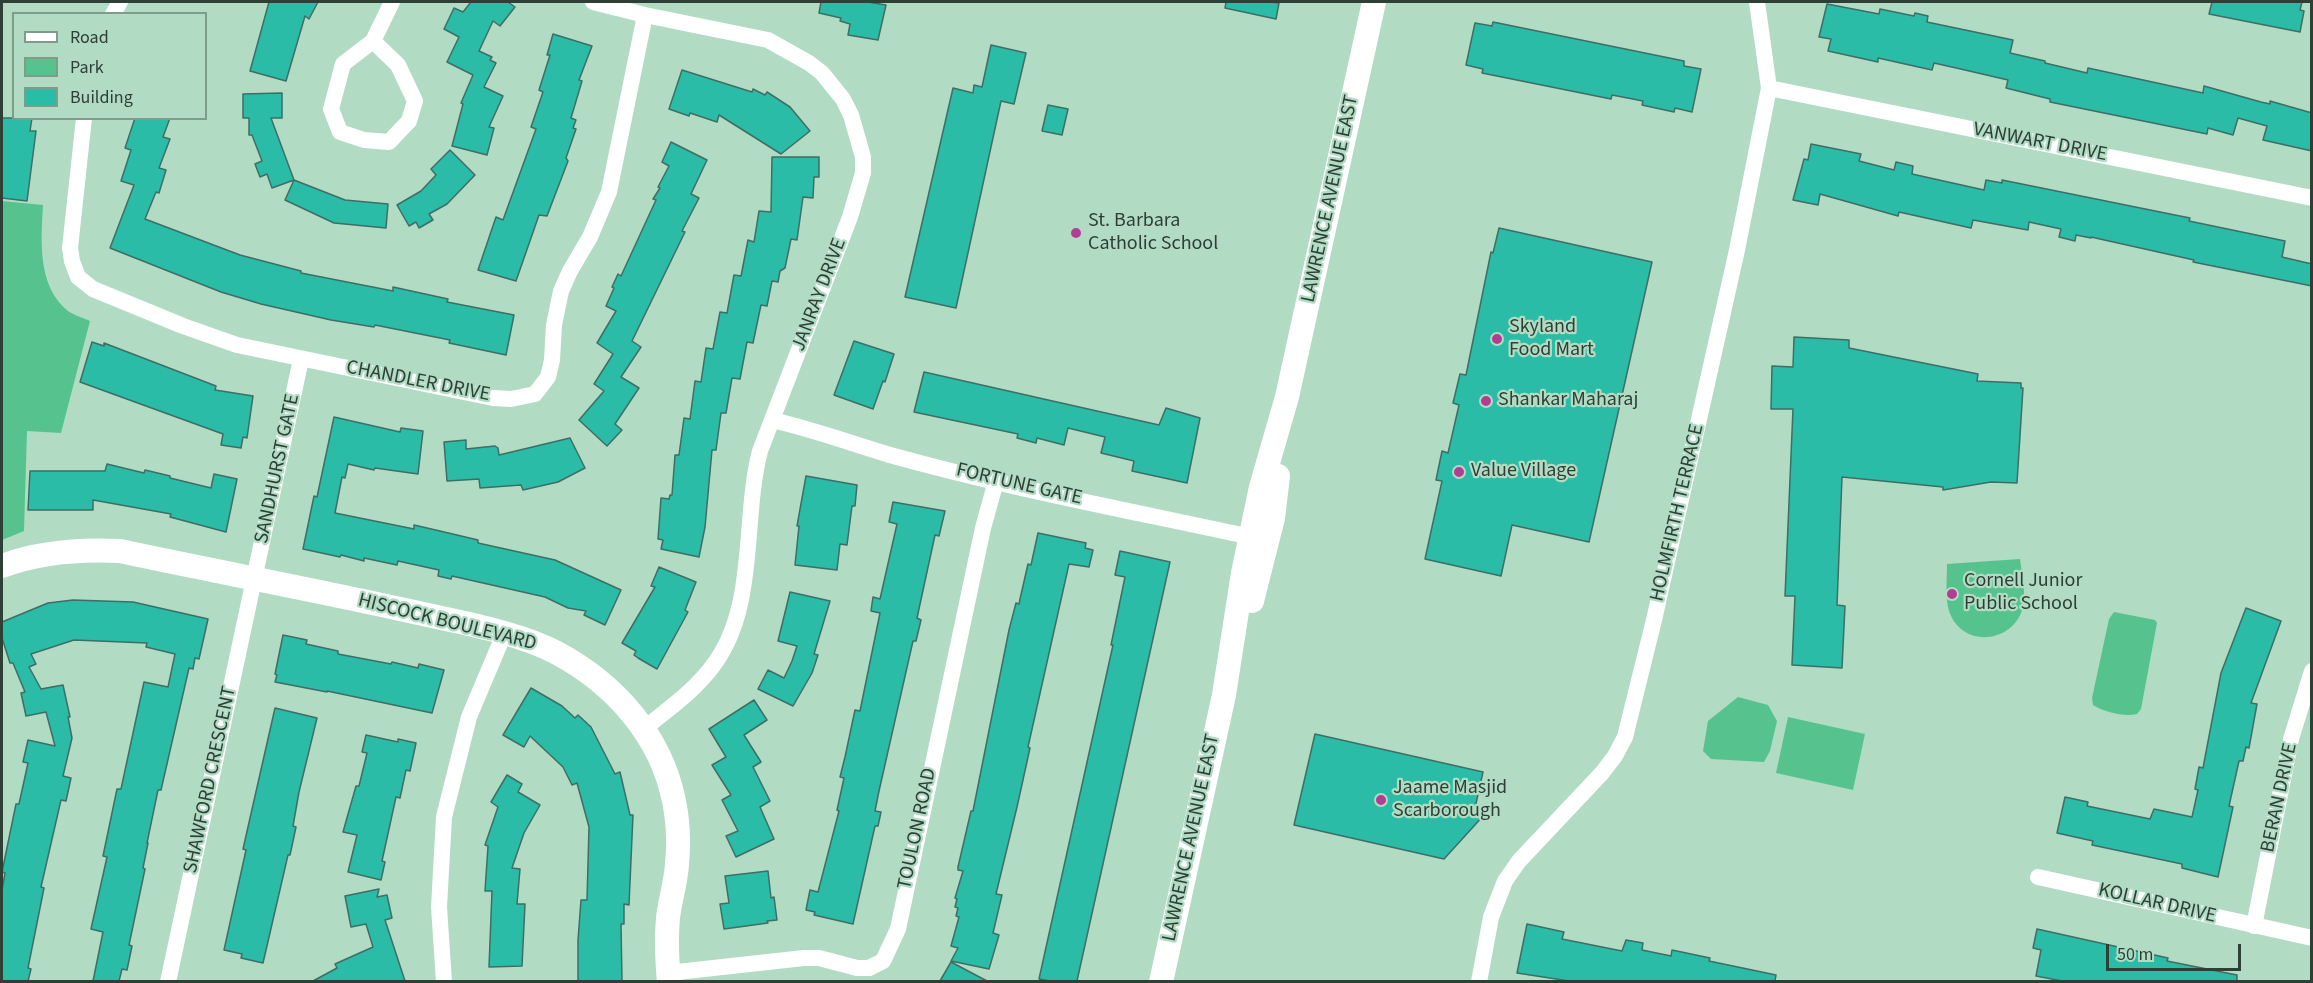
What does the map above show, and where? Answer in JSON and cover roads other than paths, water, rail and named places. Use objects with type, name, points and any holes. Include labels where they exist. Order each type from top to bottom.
[{"type":"main road","name":"LAWRENCE AVENUE EAST","points":[[1161,981],[1259,539],[1262,487],[1287,397],[1374,2]]},
{"type":"main road","name":"HISCOCK BOULEVARD","points":[[2,566],[24,559],[97,549],[120,551],[343,596],[504,634],[541,646],[582,667],[619,698],[644,729],[662,763],[674,800],[677,866],[668,920],[668,977]]},
{"type":"street","points":[[373,41],[398,65],[415,101],[410,121],[389,142],[364,140],[340,132],[331,109],[343,64],[373,41],[392,2]]},
{"type":"street","name":"JANRAY DRIVE","points":[[593,2],[768,40],[791,52],[822,73],[843,99],[858,134],[863,157],[863,173],[850,217],[754,472],[745,573],[729,638],[713,666],[702,678],[679,702],[644,729]]},
{"type":"street","name":"HOLMFIRTH TERRACE","points":[[1479,981],[1491,917],[1505,881],[1535,843],[1602,773],[1615,756],[1625,737],[1654,620],[1737,250],[1769,88],[1757,2]]},
{"type":"street","name":"CHANDLER DRIVE","points":[[84,120],[70,248],[78,277],[93,289],[183,326],[237,345],[493,398],[511,399],[535,394],[548,377],[552,360],[554,325],[561,291],[590,237],[609,192],[645,15]]},
{"type":"street","name":"VANWART DRIVE","points":[[1769,88],[2312,198]]},
{"type":"street","name":"SANDHURST GATE","points":[[254,579],[302,359]]},
{"type":"street","name":"FORTUNE GATE","points":[[772,420],[805,427],[889,454],[996,481],[1259,539]]},
{"type":"street","name":"TOULON ROAD","points":[[668,977],[804,958],[819,958],[857,968],[869,968],[883,961],[898,929],[978,550],[996,481]]},
{"type":"street","name":"SHAWFORD CRESCENT","points":[[168,981],[254,579]]},
{"type":"street","points":[[444,981],[439,907],[444,818],[469,717],[504,634]]},
{"type":"street","name":"BERAN DRIVE","points":[[2254,926],[2291,739],[2310,678]]},
{"type":"street","name":"KOLLAR DRIVE","points":[[2038,878],[2312,938]]},
{"type":"place","name":"St. Barbara Catholic School","points":[[1076,233]]},
{"type":"place","name":"Skyland Food Mart","points":[[1497,339]]},
{"type":"place","name":"Shankar Maharaj","points":[[1486,401]]},
{"type":"place","name":"Value Village","points":[[1459,472]]},
{"type":"place","name":"Cornell Junior Public School","points":[[1952,594]]},
{"type":"place","name":"Jaame Masjid Scarborough","points":[[1381,800]]}]
